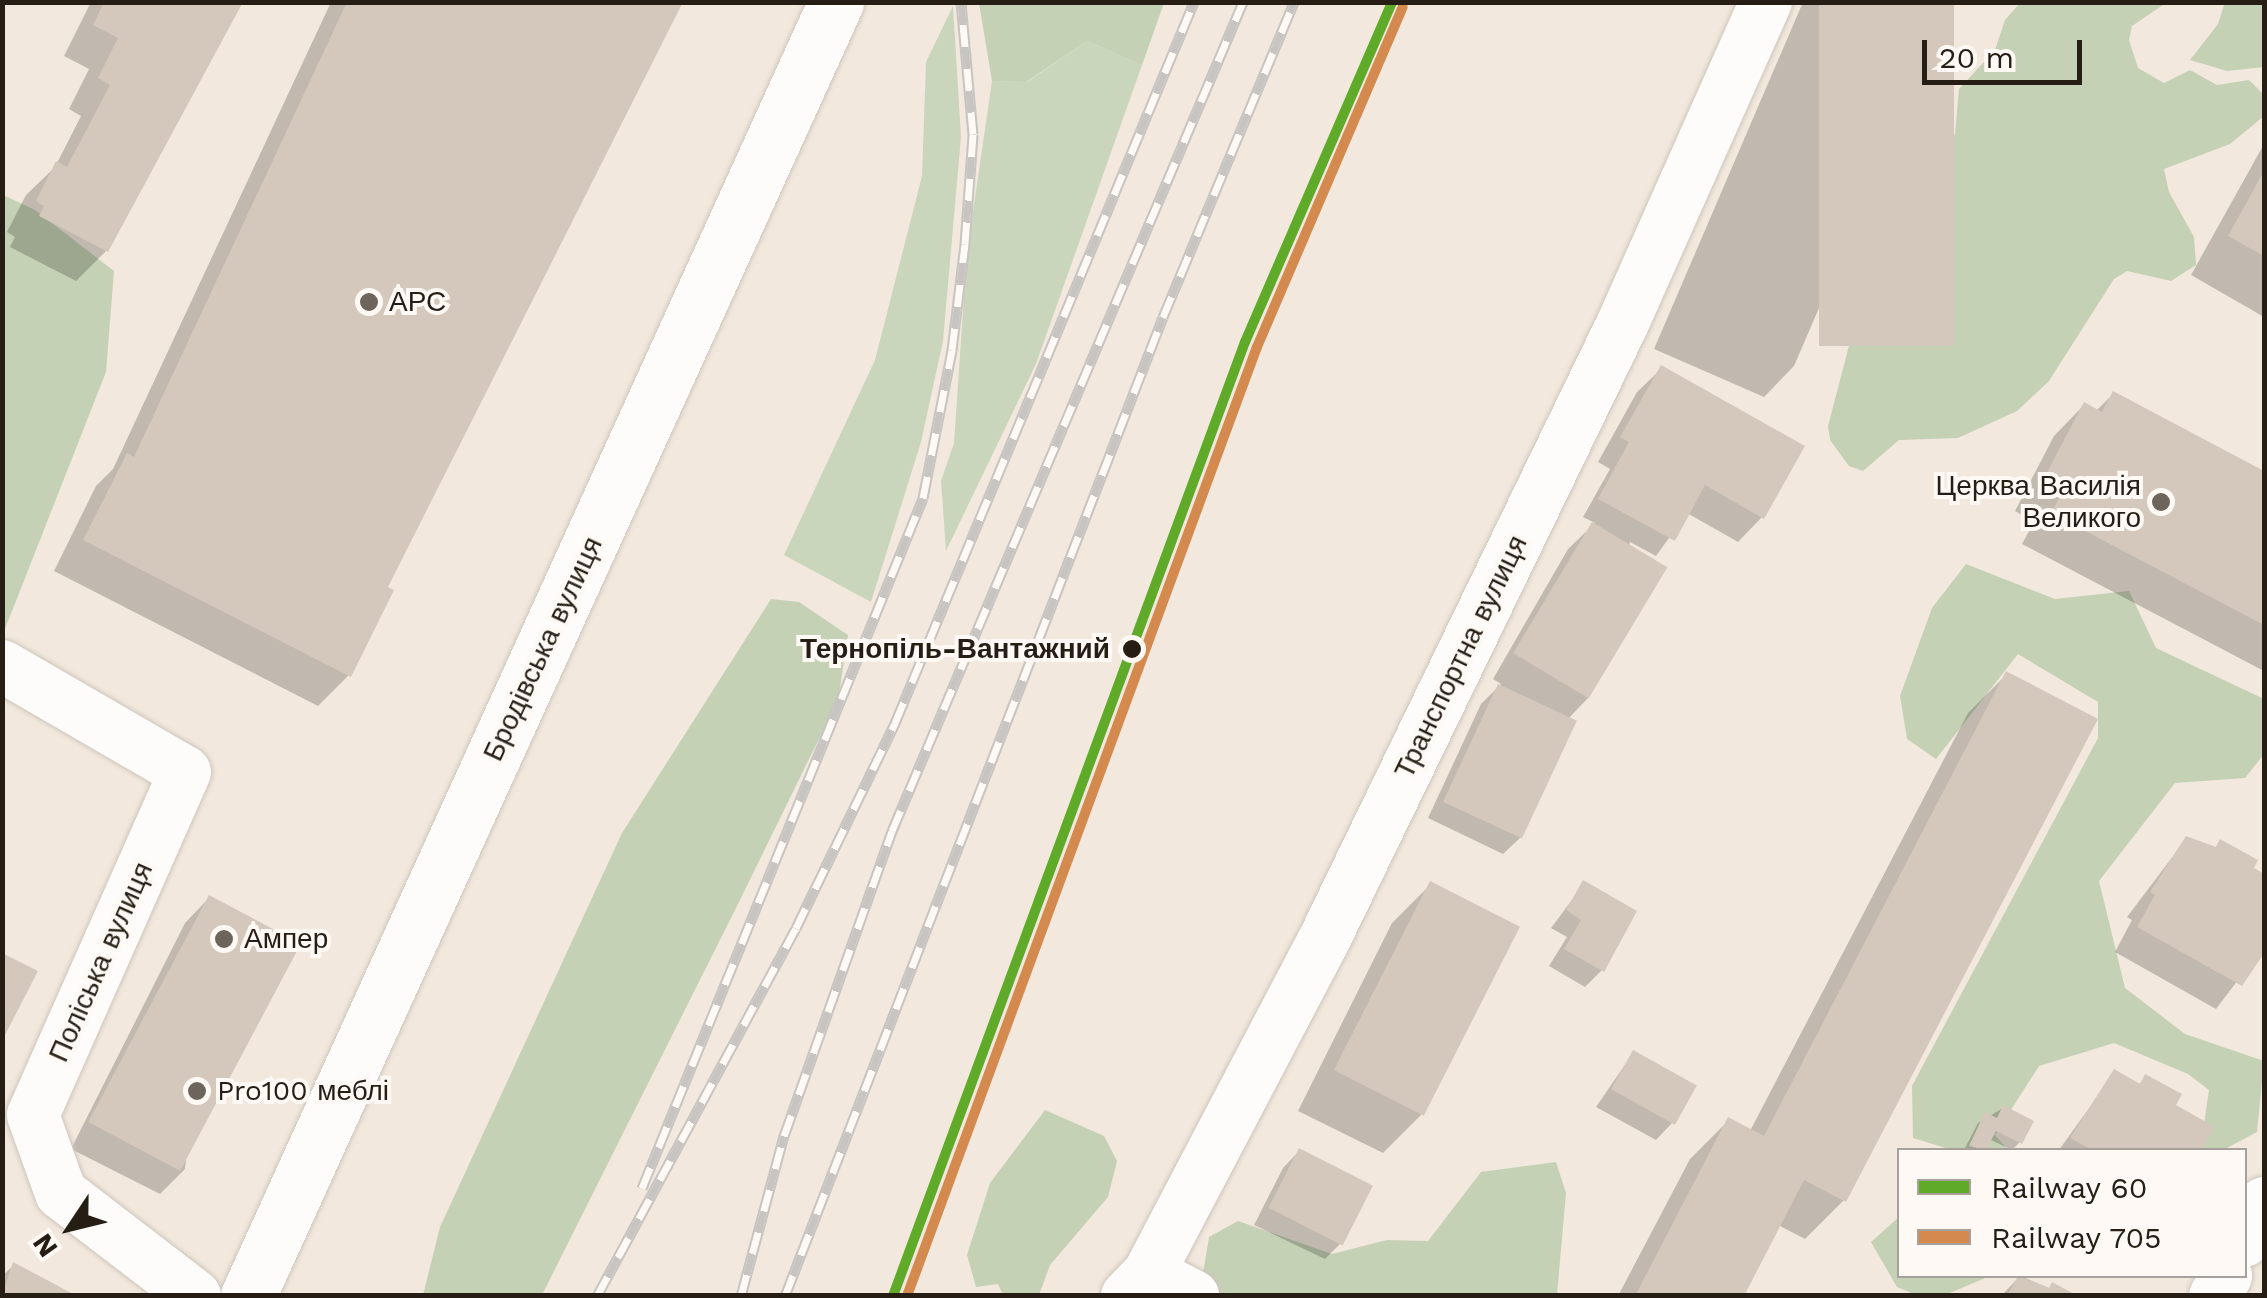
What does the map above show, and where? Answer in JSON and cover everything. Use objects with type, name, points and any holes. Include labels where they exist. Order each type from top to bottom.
[{"type":"main road","name":"Бродівська вулиця","points":[[248,1296],[836,2]]},
{"type":"street","name":"Транспортна вулиця","points":[[1156,1288],[1622,325],[1766,2]]},
{"type":"street","name":"Поліська вулиця","points":[[2,666],[184,772],[33,1115],[61,1193],[195,1296]]},
{"type":"street","points":[[2247,1235],[2264,1203]]},
{"type":"green space","points":[[979,2],[1164,3],[1142,65],[1087,41],[1026,82],[992,81]]},
{"type":"green space","points":[[2225,2],[2264,3],[2264,67],[2227,71],[2190,60],[2218,24]]},
{"type":"green space","points":[[2020,3],[2166,3],[2132,26],[2129,40],[2138,68],[2164,83],[2190,70],[2217,85],[2249,80],[2264,95],[2264,116],[2230,144],[2164,169],[2169,192],[2194,237],[2196,265],[2171,281],[2127,271],[2114,279],[2049,381],[2017,411],[1958,438],[1899,440],[1863,471],[1849,466],[1830,440],[1828,426],[1856,319],[1873,291],[1883,244],[1923,193],[1955,134],[1959,89],[1995,50],[2005,20]]},
{"type":"green space","points":[[953,6],[961,137],[943,341],[921,442],[871,602],[784,555],[875,360],[922,176],[926,62]]},
{"type":"green space","points":[[1087,41],[1142,65],[1036,364],[946,551],[941,481],[954,443],[967,253],[992,81],[1027,82]]},
{"type":"green space","points":[[3,195],[35,210],[114,271],[106,372],[3,634]]},
{"type":"green space","points":[[1966,564],[2055,599],[2129,591],[2156,648],[2264,699],[2264,754],[2245,778],[2175,783],[2099,881],[2125,988],[2185,1034],[2264,1061],[2257,1132],[2227,1148],[2200,1148],[2209,1090],[2188,1074],[2114,1043],[2039,1066],[1995,1135],[2006,1148],[1946,1148],[1913,1138],[1912,1086],[2098,738],[2098,702],[2018,654],[1936,759],[1907,739],[1900,696],[1932,608]]},
{"type":"green space","points":[[771,599],[799,602],[848,635],[838,700],[739,902],[542,1295],[423,1295],[440,1227],[622,833]]},
{"type":"green space","points":[[1045,1110],[1104,1136],[1117,1161],[1108,1197],[1050,1265],[1039,1295],[1003,1295],[998,1284],[976,1287],[967,1255],[990,1183]]},
{"type":"green space","points":[[1556,1162],[1566,1193],[1557,1295],[1208,1295],[1203,1274],[1209,1237],[1238,1221],[1332,1254],[1387,1240],[1428,1241],[1481,1172]]},
{"type":"green space","points":[[1897,1219],[1897,1278],[1985,1278],[1945,1295],[1916,1295],[1897,1287],[1871,1242]]},
{"type":"building","points":[[104,2],[243,2],[108,252],[39,216],[44,206],[36,201],[56,161],[67,167],[110,85],[98,78],[118,38],[93,25]]},
{"type":"building","name":"АРС","points":[[347,2],[683,2],[388,587],[394,590],[351,677],[83,540],[127,453],[134,457]]},
{"type":"building","points":[[1819,3],[1954,3],[1954,346],[1819,346]]},
{"type":"building","points":[[2264,171],[2264,256],[2228,236]]},
{"type":"building","points":[[1661,365],[1805,446],[1764,519],[1705,485],[1675,541],[1598,499],[1629,442],[1620,437]]},
{"type":"building","name":"Церква Василія Великого","points":[[2113,391],[2264,471],[2264,625],[2051,513],[2063,491],[2043,480],[2084,402],[2102,412]]},
{"type":"building","points":[[1592,522],[1667,567],[1589,698],[1513,653]]},
{"type":"building","points":[[2006,671],[2098,719],[1846,1202],[1804,1180],[1744,1296],[1635,1296],[1728,1117],[1764,1136]]},
{"type":"building","points":[[1498,684],[1577,721],[1522,839],[1443,802]]},
{"type":"building","points":[[2186,836],[2216,847],[2220,839],[2258,860],[2254,868],[2264,874],[2264,953],[2242,986],[2137,927],[2155,895],[2150,892]]},
{"type":"building","points":[[1583,880],[1637,911],[1604,972],[1564,949],[1581,920],[1566,910]]},
{"type":"building","points":[[1430,881],[1520,927],[1424,1116],[1334,1070]]},
{"type":"building","points":[[209,895],[301,944],[180,1171],[88,1122]]},
{"type":"building","points":[[2,953],[38,971],[2,1041]]},
{"type":"building","points":[[1633,1050],[1697,1085],[1675,1125],[1611,1089]]},
{"type":"building","points":[[2114,1069],[2140,1084],[2145,1074],[2182,1094],[2176,1105],[2215,1127],[2203,1148],[2088,1148],[2070,1138]]},
{"type":"building","points":[[2003,1105],[2034,1121],[2022,1144],[1996,1131],[1987,1148],[1969,1146],[1985,1112],[1997,1118]]},
{"type":"building","points":[[1299,1148],[1373,1186],[1343,1245],[1269,1208]]},
{"type":"building","points":[[13,1262],[77,1296],[2,1296]]},
{"type":"building","points":[[2017,1278],[2023,1278],[2049,1288],[2052,1282],[2078,1296],[2007,1296]]},
{"type":"railway","points":[[642,1188],[923,498],[952,350],[965,244],[973,134],[961,2]]},
{"type":"railway","points":[[597,1296],[796,928],[895,723],[1194,2]]},
{"type":"railway","points":[[741,1296],[784,1136],[892,831],[1243,2]]},
{"type":"railway","points":[[785,1296],[1163,317],[1294,2]]},
{"type":"rail line","name":"60","points":[[893,1296],[1245,342],[1392,2]]},
{"type":"rail line","name":"705","points":[[907,1296],[1257,347],[1403,7]]},
{"type":"place","name":"АРС","points":[[369,302]]},
{"type":"place","name":"Церква Василія Великого","points":[[2161,502]]},
{"type":"place","name":"Тернопіль-Вантажний","points":[[1132,649]]},
{"type":"place","name":"Ампер","points":[[224,939]]},
{"type":"place","name":"Pro100 меблі","points":[[197,1091]]}]
